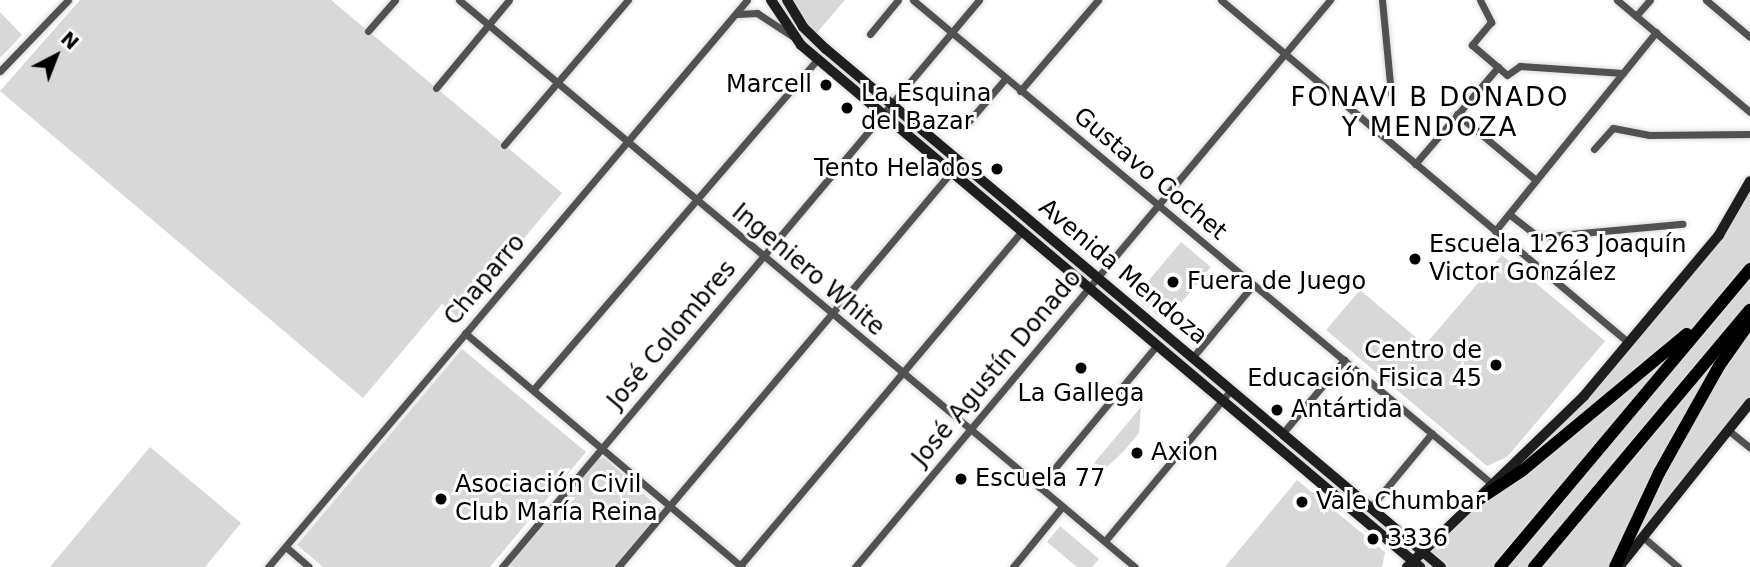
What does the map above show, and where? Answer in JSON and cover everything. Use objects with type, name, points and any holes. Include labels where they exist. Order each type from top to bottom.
[{"type":"highway","points":[[1500,567],[1750,269]]},
{"type":"highway","points":[[1472,504],[1523,470],[1594,413],[1726,298]]},
{"type":"highway","points":[[1534,567],[1750,310]]},
{"type":"highway","points":[[1617,567],[1659,473],[1719,366],[1750,322]]},
{"type":"main road","name":"Avenida Mendoza","points":[[771,0],[792,36],[818,59],[1223,400],[1413,565]]},
{"type":"main road","name":"Avenida Mendoza","points":[[787,0],[813,37],[1441,567]]},
{"type":"main road","points":[[1413,565],[1421,551],[1584,396],[1719,235],[1750,181]]},
{"type":"main road","points":[[1617,567],[1750,403]]},
{"type":"main road","points":[[1291,458],[1299,448]]},
{"type":"street","points":[[0,71],[68,0]]},
{"type":"street","points":[[368,31],[395,0]]},
{"type":"street","name":"Ingeniero White","points":[[458,0],[762,258],[1135,567]]},
{"type":"street","points":[[436,88],[509,0]]},
{"type":"street","points":[[504,145],[628,0]]},
{"type":"street","name":"Chaparro","points":[[268,567],[747,0]]},
{"type":"street","points":[[870,34],[898,0]]},
{"type":"street","name":"Gustavo Cochet","points":[[913,0],[1492,484]]},
{"type":"street","name":"José Colombres","points":[[502,567],[979,0]]},
{"type":"street","points":[[1020,91],[1098,0]]},
{"type":"street","points":[[1221,0],[1629,343]]},
{"type":"street","name":"José Agustín Donado","points":[[855,567],[1330,0]]},
{"type":"street","points":[[1382,0],[1391,94]]},
{"type":"street","points":[[1480,0],[1491,22],[1472,46],[1507,75],[1520,66],[1623,73]]},
{"type":"street","points":[[1617,0],[1750,112]]},
{"type":"street","points":[[1636,16],[1650,0]]},
{"type":"street","points":[[1706,0],[1750,37]]},
{"type":"street","points":[[732,18],[744,11],[757,13],[792,36]]},
{"type":"street","points":[[1495,231],[1656,32]]},
{"type":"street","points":[[533,390],[818,59]]},
{"type":"street","points":[[1415,164],[1497,67]]},
{"type":"street","points":[[969,121],[1005,79]]},
{"type":"street","points":[[1457,114],[1536,180]]},
{"type":"street","points":[[1594,149],[1613,128],[1650,135],[1750,134]]},
{"type":"street","points":[[618,567],[952,171]]},
{"type":"street","points":[[1509,214],[1538,237],[1682,224]]},
{"type":"street","points":[[465,333],[740,567],[1022,231]]},
{"type":"street","points":[[1192,358],[1253,285]]},
{"type":"street","points":[[1039,487],[1157,345]]},
{"type":"street","points":[[1282,434],[1344,360]]},
{"type":"street","points":[[1105,541],[1231,390]]},
{"type":"street","points":[[1728,429],[1750,448]]},
{"type":"street","points":[[1370,508],[1432,433]]},
{"type":"street","points":[[1013,567],[1062,507]]},
{"type":"street","points":[[1643,537],[1678,567]]},
{"type":"street","points":[[286,547],[309,567]]},
{"type":"shaded area","points":[[80,0],[331,0],[562,193],[458,317],[442,304],[363,398],[0,91]]},
{"type":"shaded area","points":[[787,0],[845,0],[813,37]]},
{"type":"shaded area","points":[[0,12],[22,35],[0,58]]},
{"type":"shaded area","points":[[1750,181],[1750,403],[1618,567],[1407,567],[1584,396],[1719,235]]},
{"type":"shaded area","name":"Fuera de Juego","points":[[1181,242],[1211,267],[1165,321],[1135,296]]},
{"type":"shaded area","name":"Centro de Educación Fisica 45","points":[[1502,255],[1605,341],[1507,457],[1487,466],[1326,330],[1360,290],[1425,345]]},
{"type":"shaded area","name":"Asociación Civil Club María Reina","points":[[462,349],[586,452],[490,567],[323,567],[297,545]]},
{"type":"shaded area","points":[[1141,407],[1139,433],[1124,451],[1106,468],[1094,463]]},
{"type":"shaded area","points":[[150,447],[241,523],[205,567],[50,567]]},
{"type":"shaded area","points":[[605,458],[661,510],[615,567],[508,567],[598,459]]},
{"type":"shaded area","name":"Vale Chumbar","points":[[1297,480],[1385,552],[1382,567],[1225,567]]},
{"type":"shaded area","points":[[1060,526],[1099,559],[1092,567],[1077,567],[1047,542]]},
{"type":"place","name":"Marcell","points":[[826,85]]},
{"type":"place","name":"La Esquina del Bazar","points":[[847,108]]},
{"type":"place","name":"Tento Helados","points":[[997,169]]},
{"type":"place","name":"Escuela 1263 Joaquín Victor González","points":[[1415,259]]},
{"type":"place","name":"Fuera de Juego","points":[[1173,282]]},
{"type":"place","name":"Centro de Educación Fisica 45","points":[[1496,365]]},
{"type":"place","name":"La Gallega","points":[[1081,368]]},
{"type":"place","name":"Antártida","points":[[1277,410]]},
{"type":"place","name":"Axion","points":[[1137,453]]},
{"type":"place","name":"Escuela 77","points":[[961,479]]},
{"type":"place","name":"Asociación Civil Club María Reina","points":[[441,499]]},
{"type":"place","name":"Vale Chumbar","points":[[1302,502]]},
{"type":"place","name":"3336","points":[[1373,539]]},
{"type":"district","name":"FONAVI B DONADO Y MENDOZA","points":[[1430,113]]}]
